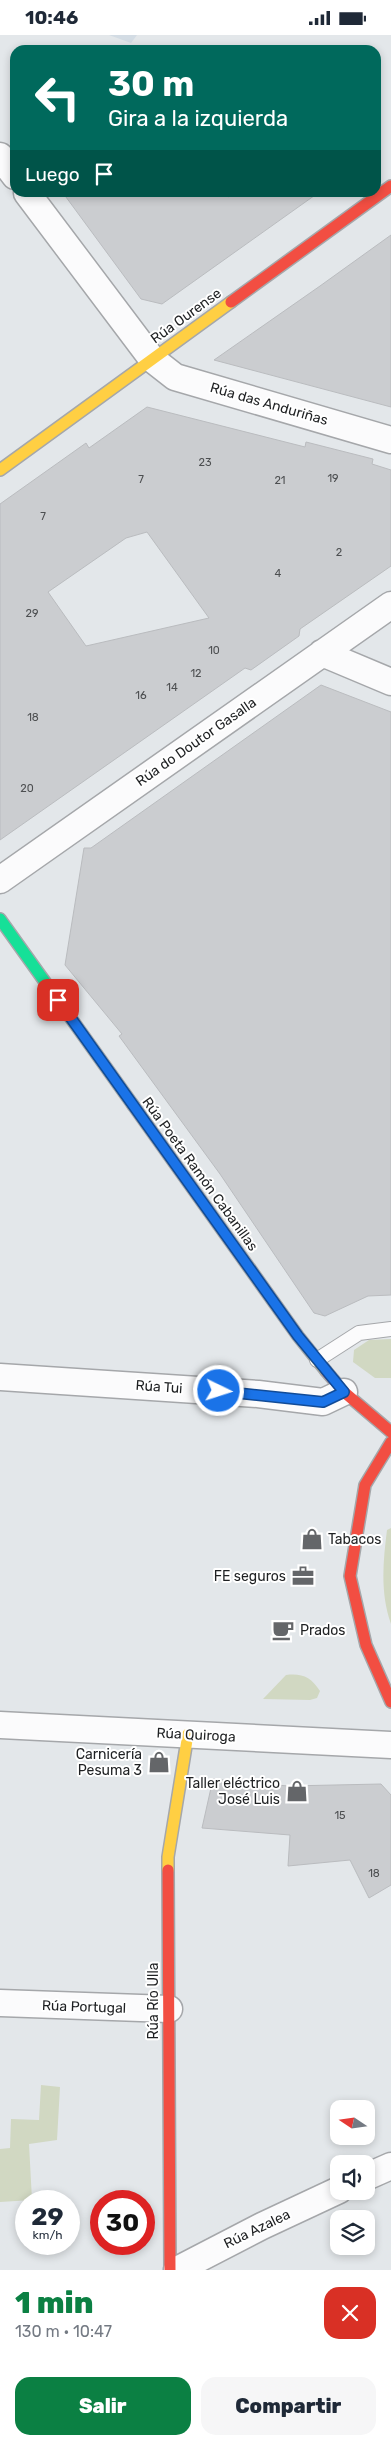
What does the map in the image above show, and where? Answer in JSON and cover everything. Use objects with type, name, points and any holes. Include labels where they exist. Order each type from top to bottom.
[{"type":"street","points":[[0,156],[10,169]]},
{"type":"street","name":"Rúa das Anduriñas","points":[[30,197],[152,359],[175,377],[391,440]]},
{"type":"street","name":"Rúa Ourense","points":[[0,470],[376,197]]},
{"type":"street","name":"Rúa do Doutor Gasalla","points":[[0,880],[391,605]]},
{"type":"street","points":[[322,653],[391,682]]},
{"type":"street","name":"Rúa Poeta Ramón Cabanillas","points":[[0,919],[317,1360],[344,1392],[391,1432]]},
{"type":"street","name":"Rúa Tui","points":[[0,1377],[258,1394],[323,1402],[344,1392]]},
{"type":"street","points":[[391,1442],[365,1485],[361,1500],[350,1576],[366,1645],[391,1702]]},
{"type":"street","name":"Rúa Quiroga","points":[[0,1725],[391,1745]]},
{"type":"street","name":"Rúa Río Ulla","points":[[170,2270],[168,1857],[188,1735]]},
{"type":"street","name":"Rúa Portugal","points":[[0,2003],[169,2009]]},
{"type":"street","points":[[375,2173],[391,2166]]},
{"type":"street","name":"Rúa Azalea","points":[[176,2270],[262,2225],[330,2194]]},
{"type":"lane","points":[[317,1360],[359,1333],[391,1329]]},
{"type":"shaded area","points":[[109,35],[137,35],[131,43]]},
{"type":"green space","points":[[391,1339],[391,1378],[375,1378],[353,1362],[354,1350],[369,1340]]},
{"type":"green space","points":[[391,1528],[391,1624],[385,1601],[383,1577],[387,1530]]},
{"type":"green space","points":[[286,1675],[301,1675],[310,1679],[320,1691],[317,1698],[310,1700],[263,1699]]},
{"type":"green space","points":[[41,2085],[60,2087],[57,2140],[29,2144],[31,2190],[15,2190],[15,2201],[0,2202],[0,2149],[10,2148],[11,2119],[39,2120]]},
{"type":"building","points":[[66,197],[312,197],[162,304],[141,299]]},
{"type":"building","points":[[391,235],[391,407],[214,360],[320,286]]},
{"type":"building","points":[[147,407],[305,447],[306,442],[373,459],[372,464],[391,470],[391,566],[300,629],[299,636],[251,670],[245,668],[0,840],[0,504],[86,443],[89,448]],"holes":[[[147,532],[209,618],[86,646],[48,592],[126,538]]]},
{"type":"building","points":[[321,685],[391,712],[391,1295],[368,1296],[325,1316],[314,1313],[220,1174],[119,1036],[122,1034],[65,965],[84,848],[91,848]]},
{"type":"building","points":[[213,1779],[288,1786],[381,1784],[391,1795],[391,1885],[369,1898],[350,1860],[288,1866],[290,1835],[202,1828]]},
{"type":"traffic: fast","points":[[0,919],[133,1105]]},
{"type":"traffic: slow","points":[[0,470],[231,302]]},
{"type":"traffic: slow","points":[[133,1105],[298,1336],[326,1371]]},
{"type":"traffic: slow","points":[[168,1870],[168,1857],[188,1734]]},
{"type":"traffic: jam","points":[[381,193],[391,186]]},
{"type":"traffic: jam","points":[[231,302],[376,197]]},
{"type":"traffic: jam","points":[[326,1371],[344,1392],[391,1432]]},
{"type":"traffic: jam","points":[[391,1442],[365,1485],[350,1576],[366,1645],[391,1702]]},
{"type":"traffic: jam","points":[[168,1870],[170,2270]]},
{"type":"place","name":"Tabacos","points":[[312,1539]]},
{"type":"place","name":"FE seguros","points":[[303,1576]]},
{"type":"place","name":"Prados","points":[[283,1630]]},
{"type":"place","name":"Carnicería Pesuma 3","points":[[159,1762]]},
{"type":"place","name":"Taller eléctrico José Luis","points":[[297,1791]]},
{"type":"route","points":[[58,1000],[298,1336],[344,1392],[323,1402],[219,1391]]}]
